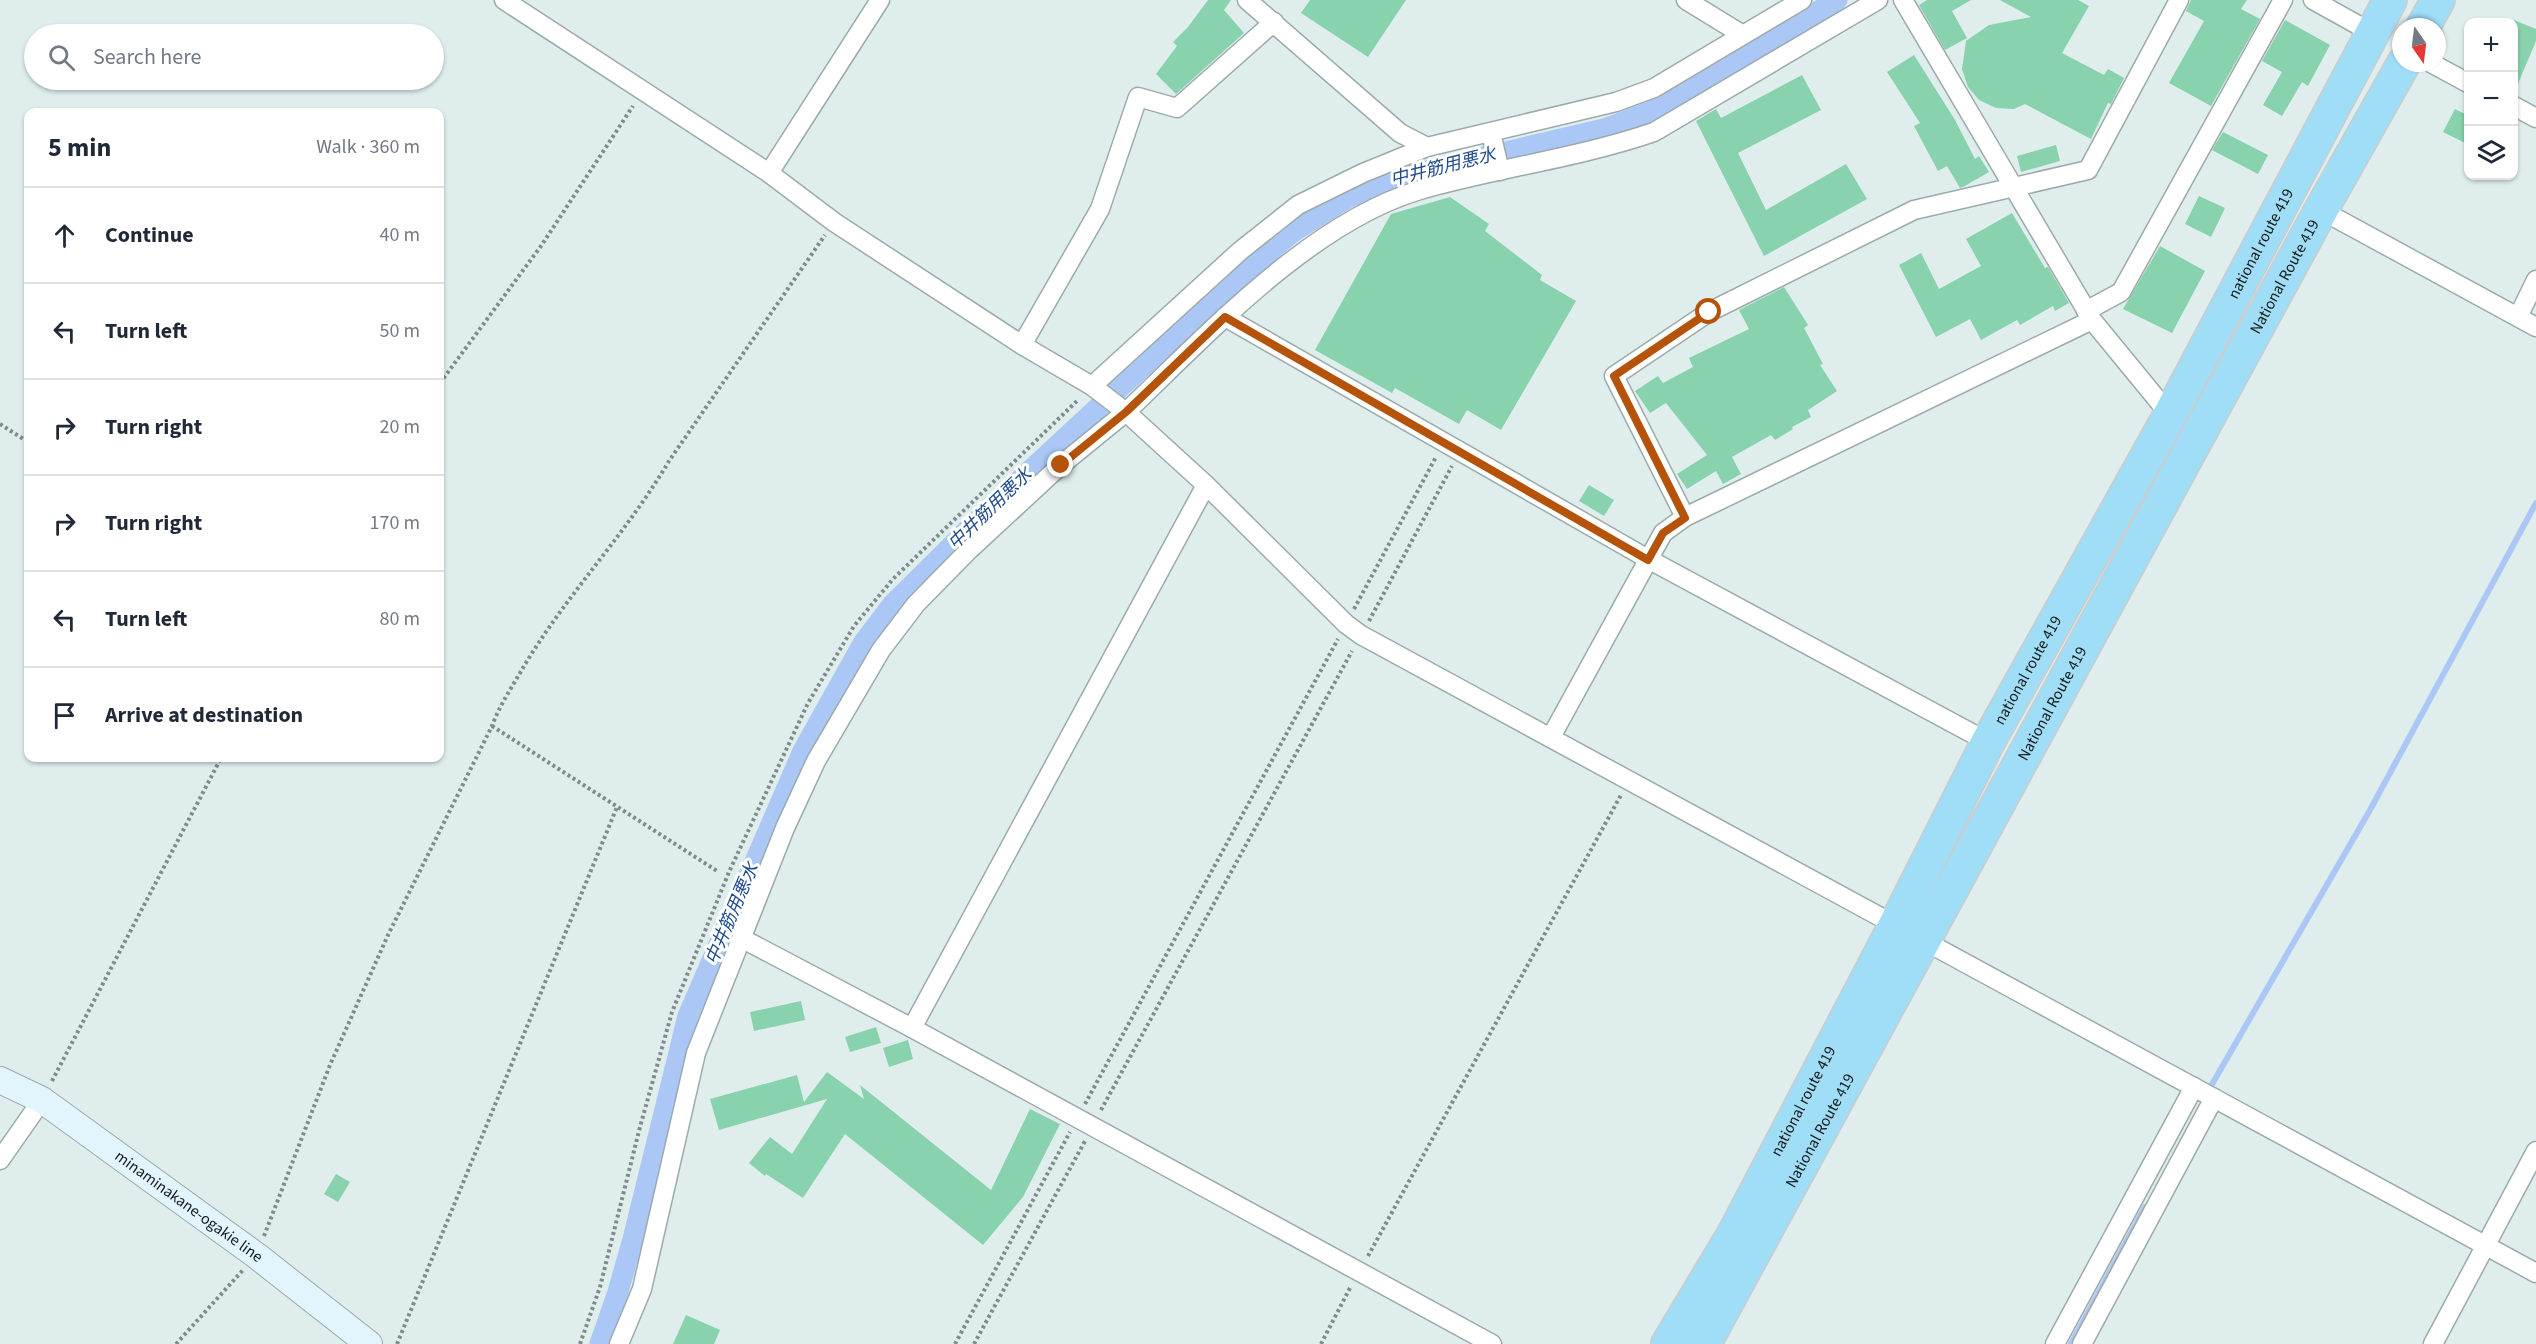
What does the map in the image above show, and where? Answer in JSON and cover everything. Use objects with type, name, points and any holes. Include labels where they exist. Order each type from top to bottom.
[{"type":"highway","name":"national route 419","points":[[1668,1344],[1910,933],[1988,742],[2170,415],[2390,0]]},
{"type":"highway","points":[[2428,18],[2438,0]]},
{"type":"highway","name":"National Route 419","points":[[1704,1344],[1910,933],[2399,72]]},
{"type":"main road","name":"minaminakane-ogakie line","points":[[0,1080],[42,1100],[257,1256],[369,1344]]},
{"type":"street","points":[[504,0],[769,173],[834,222],[1022,345],[1092,386],[1126,412],[1206,485],[1353,629],[2536,1273]]},
{"type":"street","points":[[769,173],[880,0]]},
{"type":"street","points":[[1247,0],[1400,133],[1427,147]]},
{"type":"street","points":[[1686,0],[1743,35]]},
{"type":"street","points":[[1092,386],[1240,251],[1298,205],[1364,173],[1427,147],[1617,102],[1654,88],[1802,0]]},
{"type":"street","points":[[619,1344],[642,1289],[696,1053],[785,828],[816,761],[881,650],[915,604],[968,551],[1061,465],[1126,412],[1225,317],[1305,251],[1354,217],[1419,190],[1616,145],[1654,132],[1878,0]]},
{"type":"street","points":[[1903,0],[2089,315],[2170,415]]},
{"type":"street","points":[[1685,518],[1614,376],[1709,312],[1914,210],[2014,189],[2088,170],[2179,0]]},
{"type":"street","points":[[1551,737],[1663,533],[1685,518],[2089,315],[2121,292],[2283,0]]},
{"type":"street","points":[[2313,0],[2373,34]]},
{"type":"street","points":[[1022,345],[1100,209],[1138,97],[1177,108],[1274,22]]},
{"type":"street","points":[[2446,70],[2464,80]]},
{"type":"street","points":[[2518,108],[2536,118]]},
{"type":"street","points":[[1491,133],[1500,171]]},
{"type":"street","points":[[2321,210],[2536,327]]},
{"type":"street","points":[[2518,317],[2536,280]]},
{"type":"street","points":[[1225,317],[1648,560],[1988,742]]},
{"type":"street","points":[[912,1028],[1206,485]]},
{"type":"street","points":[[743,939],[912,1028],[1492,1344]]},
{"type":"street","points":[[2055,1344],[2195,1087]]},
{"type":"street","points":[[2082,1344],[2214,1097]]},
{"type":"street","points":[[0,1160],[42,1100]]},
{"type":"street","points":[[2433,1344],[2536,1152]]},
{"type":"path","points":[[444,378],[541,246],[643,90]]},
{"type":"path","points":[[176,1344],[257,1256],[330,1065],[388,935],[496,714],[533,650],[578,585],[651,492],[669,461],[834,222]]},
{"type":"path","points":[[0,424],[24,439]]},
{"type":"path","points":[[955,1344],[1085,1122],[1353,629],[1444,443]]},
{"type":"path","points":[[974,1344],[1085,1122],[1353,629],[1460,453]]},
{"type":"path","points":[[492,726],[717,871]]},
{"type":"path","points":[[42,1100],[219,762]]},
{"type":"path","points":[[1321,1344],[1630,780]]},
{"type":"path","points":[[397,1344],[617,807]]},
{"type":"building","points":[[1208,0],[1231,0],[1224,10],[1244,33],[1176,94],[1156,74],[1177,46],[1173,42],[1188,27]]},
{"type":"building","points":[[1310,0],[1406,0],[1368,57],[1301,13]]},
{"type":"building","points":[[1927,0],[1971,0],[1952,11],[1967,38],[1945,50],[1919,5]]},
{"type":"building","points":[[2000,0],[2078,0],[2089,6],[2062,53],[2104,75],[2108,69],[2124,78],[2111,104],[2108,103],[2091,139],[2025,104],[2014,109],[1996,108],[1979,100],[1968,87],[1962,69],[1966,41],[1989,25],[2031,17]]},
{"type":"building","points":[[2191,0],[2247,0],[2241,9],[2260,19],[2211,106],[2169,83],[2204,21],[2186,11]]},
{"type":"building","points":[[2285,20],[2330,45],[2308,86],[2302,82],[2282,116],[2263,105],[2282,72],[2262,61]]},
{"type":"building","points":[[2518,22],[2536,29],[2536,41],[2518,84]]},
{"type":"building","points":[[1914,55],[1955,120],[1975,159],[1979,156],[1989,172],[1963,187],[1960,188],[1947,166],[1938,171],[1914,126],[1920,123],[1887,72]]},
{"type":"building","points":[[1802,75],[1821,110],[1738,153],[1766,210],[1846,164],[1867,199],[1764,256],[1696,121],[1716,109],[1721,118]]},
{"type":"building","points":[[2455,109],[2464,114],[2464,142],[2443,132]]},
{"type":"building","points":[[2223,132],[2268,155],[2258,174],[2212,150]]},
{"type":"building","points":[[2056,145],[2060,161],[2021,172],[2017,156]]},
{"type":"building","points":[[2199,196],[2225,208],[2211,237],[2185,224]]},
{"type":"building","points":[[1450,197],[1489,224],[1485,231],[1542,275],[1540,280],[1576,301],[1501,430],[1467,410],[1459,424],[1395,388],[1392,393],[1315,350],[1391,214]]},
{"type":"building","points":[[2012,213],[2069,303],[2055,311],[2053,306],[2020,325],[2017,320],[1981,340],[1970,319],[1936,337],[1899,265],[1921,253],[1939,289],[1981,266],[1966,239]]},
{"type":"building","points":[[2160,246],[2205,271],[2172,333],[2123,309]]},
{"type":"building","points":[[1784,287],[1808,325],[1804,328],[1823,364],[1820,365],[1837,391],[1808,410],[1811,417],[1792,427],[1793,429],[1775,440],[1771,435],[1732,457],[1741,474],[1723,484],[1716,471],[1687,489],[1677,474],[1707,455],[1666,403],[1650,413],[1635,391],[1658,376],[1663,383],[1693,367],[1689,358],[1749,329],[1739,310]]},
{"type":"building","points":[[1589,485],[1614,500],[1604,516],[1579,501]]},
{"type":"building","points":[[801,1001],[805,1020],[754,1031],[750,1012]]},
{"type":"building","points":[[876,1027],[881,1043],[850,1052],[845,1037]]},
{"type":"building","points":[[908,1040],[913,1059],[889,1067],[883,1048]]},
{"type":"building","points":[[827,1072],[864,1099],[860,1085],[991,1190],[1030,1109],[1060,1124],[1023,1197],[983,1245],[845,1134],[803,1198],[766,1174],[765,1176],[749,1163],[770,1137],[792,1154],[827,1099],[719,1130],[710,1099],[797,1075],[804,1102]]},
{"type":"building","points":[[336,1174],[350,1182],[338,1202],[324,1194]]},
{"type":"building","points":[[686,1315],[720,1330],[714,1344],[673,1344]]},
{"type":"waterway","name":"中井筋用悪水","points":[[600,1344],[633,1239],[688,1016],[803,751],[864,642],[892,605],[996,502],[1246,271],[1294,231],[1347,198],[1398,177],[1604,129],[1652,111],[1837,0]]},
{"type":"waterway","points":[[2207,1093],[2370,810],[2536,503]]},
{"type":"waterway","points":[[2071,1344],[2145,1207]]},
{"type":"route","points":[[1061,465],[1126,412],[1225,317],[1648,560],[1663,533],[1685,518],[1614,376],[1709,312]]}]
